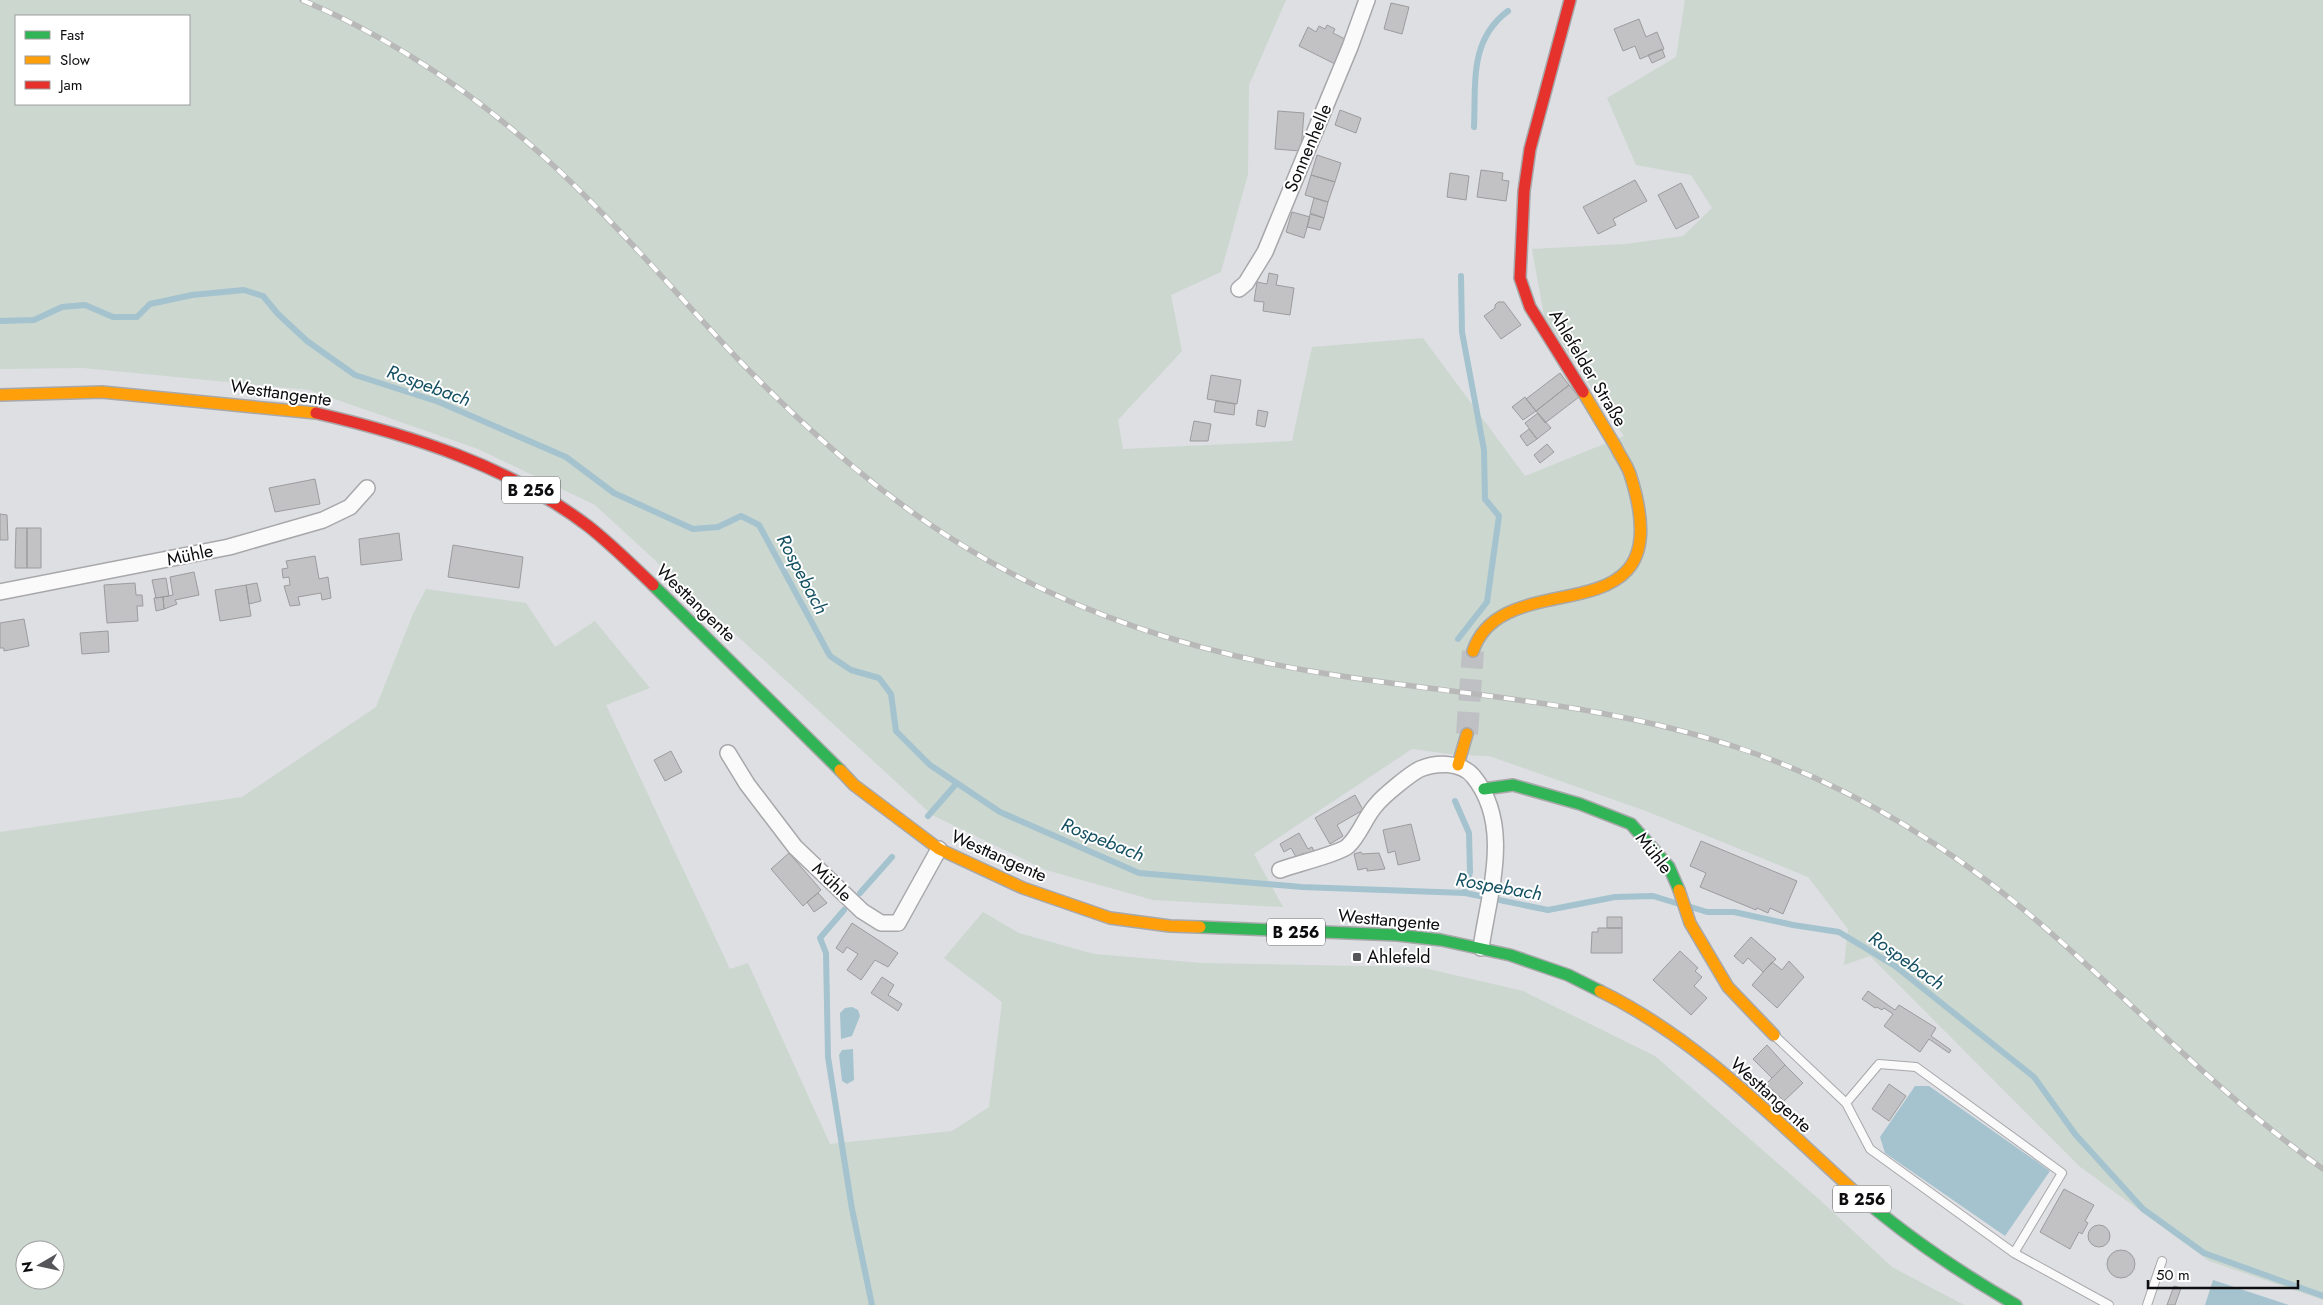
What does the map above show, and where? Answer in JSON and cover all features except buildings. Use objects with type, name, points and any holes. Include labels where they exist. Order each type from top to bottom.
[{"type":"main road","name":"Ahlefelder Straße","points":[[1473,651],[1478,636],[1506,612],[1600,589],[1628,571],[1641,546],[1641,518],[1630,472],[1530,307],[1520,278],[1524,191],[1530,149],[1570,0]]},
{"type":"main road","name":"Westtangente","points":[[0,395],[102,392],[305,410],[380,428],[454,454],[523,485],[588,526],[665,595],[854,786],[939,849],[1023,888],[1110,918],[1170,926],[1397,936],[1481,948],[1510,955],[1568,975],[1627,1004],[1676,1037],[1722,1073],[1881,1215],[1964,1275],[2016,1305]]},
{"type":"main road","points":[[1458,765],[1467,734]]},
{"type":"main road","name":"Mühle","points":[[1484,789],[1513,785],[1580,804],[1631,824],[1669,867],[1681,894],[1690,923],[1728,987],[1774,1035]]},
{"type":"street","name":"Sonnenhelle","points":[[1239,289],[1246,283],[1265,252],[1343,63],[1366,0]]},
{"type":"street","name":"Mühle","points":[[0,592],[229,546],[323,520],[350,507],[366,488]]},
{"type":"street","name":"Mühle","points":[[728,753],[747,784],[795,846],[862,911],[881,923],[898,924],[939,849]]},
{"type":"street","points":[[1280,870],[1348,847],[1376,804],[1420,770],[1437,765],[1458,765],[1469,772],[1484,789],[1495,822],[1494,870],[1481,948]]},
{"type":"lane","points":[[1774,1035],[1846,1103],[1870,1149],[2014,1253],[2109,1305]]},
{"type":"lane","points":[[1846,1103],[1879,1064],[1916,1067],[2062,1173],[2014,1253]]},
{"type":"lane","points":[[2147,1305],[2162,1261]]},
{"type":"shaded area","points":[[0,0],[1286,0],[1249,85],[1248,174],[1221,272],[1171,295],[1182,351],[1118,420],[1123,449],[1292,441],[1312,347],[1423,338],[1525,476],[1624,436],[1544,316],[1532,249],[1626,244],[1683,236],[1712,208],[1691,175],[1636,165],[1607,98],[1676,57],[1685,0],[2323,0],[2323,1300],[2209,1261],[2079,1166],[1870,956],[1844,965],[1848,929],[1808,877],[1646,811],[1489,756],[1457,755],[1412,749],[1254,854],[1283,907],[1153,900],[1046,870],[932,815],[595,505],[478,449],[309,390],[83,368],[0,369]]},
{"type":"shaded area","points":[[426,589],[526,603],[555,647],[595,621],[650,688],[606,705],[730,969],[748,963],[830,1144],[952,1131],[989,1107],[1002,1002],[944,958],[983,912],[1019,933],[1094,954],[1202,963],[1420,967],[1523,991],[1655,1056],[1821,1201],[1892,1267],[1964,1305],[0,1305],[0,832],[242,797],[376,707],[413,614]]},
{"type":"water","points":[[852,1007],[858,1010],[860,1016],[852,1036],[841,1039],[840,1013],[845,1008]]},
{"type":"water","points":[[853,1049],[854,1080],[847,1084],[842,1081],[839,1055],[842,1050]]},
{"type":"water","points":[[1915,1086],[1929,1086],[2050,1171],[2005,1236],[1885,1153],[1880,1137]]},
{"type":"water","points":[[2213,1280],[2289,1305],[2205,1305]]},
{"type":"waterway","points":[[1474,127],[1475,79],[1481,49],[1495,23],[1508,11]]},
{"type":"waterway","points":[[1458,639],[1487,602],[1499,516],[1485,499],[1484,450],[1462,332],[1461,276]]},
{"type":"waterway","name":"Rospebach","points":[[0,321],[34,320],[62,307],[85,305],[113,317],[137,317],[150,304],[192,295],[244,290],[263,296],[278,314],[307,341],[355,375],[439,402],[566,457],[614,493],[693,529],[718,527],[741,516],[759,525],[830,656],[851,670],[879,678],[891,694],[896,731],[930,765],[1000,812],[1139,873],[1302,887],[1465,893],[1548,910],[1615,897],[1653,896],[1679,904]]},
{"type":"waterway","points":[[928,816],[957,783]]},
{"type":"waterway","points":[[1455,801],[1469,833],[1470,872],[1465,893]]},
{"type":"waterway","points":[[860,893],[892,857]]},
{"type":"waterway","name":"Rospebach","points":[[1691,907],[1707,912],[1734,912],[1793,925],[1839,932],[1895,966],[2034,1077],[2075,1134],[2143,1209],[2204,1253],[2323,1296]]},
{"type":"waterway","points":[[844,910],[820,938],[826,953],[828,1057],[852,1209],[872,1305]]},
{"type":"tunnel","points":[[1467,734],[1473,651]]},
{"type":"railway","points":[[302,0],[367,31],[429,68],[459,88],[516,132],[593,204],[735,356],[793,414],[886,493],[952,539],[987,560],[1027,581],[1109,617],[1152,632],[1239,657],[1328,674],[1536,702],[1640,721],[1691,733],[1742,749],[1818,779],[1890,816],[1924,837],[1991,884],[2061,941],[2245,1108],[2323,1169]]},
{"type":"traffic: fast","points":[[653,585],[840,770]]},
{"type":"traffic: fast","points":[[1484,789],[1513,785],[1580,804],[1631,824],[1669,867],[1679,890]]},
{"type":"traffic: fast","points":[[1200,927],[1397,935],[1441,940],[1510,955],[1568,975],[1600,991]]},
{"type":"traffic: fast","points":[[1854,1191],[1892,1223],[1932,1252],[2016,1305]]},
{"type":"traffic: slow","points":[[0,395],[102,392],[316,413]]},
{"type":"traffic: slow","points":[[1473,651],[1491,624],[1518,608],[1584,592],[1613,582],[1633,562],[1641,527],[1630,474],[1583,392]]},
{"type":"traffic: slow","points":[[1458,765],[1467,734]]},
{"type":"traffic: slow","points":[[840,770],[854,785],[939,849],[1023,888],[1110,918],[1170,926],[1200,927]]},
{"type":"traffic: slow","points":[[1679,890],[1690,923],[1728,987],[1774,1035]]},
{"type":"traffic: slow","points":[[1600,991],[1636,1010],[1702,1056],[1734,1082],[1854,1191]]},
{"type":"traffic: jam","points":[[1570,0],[1530,149],[1524,191],[1520,278],[1530,307],[1583,392]]},
{"type":"traffic: jam","points":[[316,413],[387,432],[458,455],[526,486],[588,526],[653,585]]},
{"type":"place","name":"Ahlefeld","points":[[1357,957]]}]
